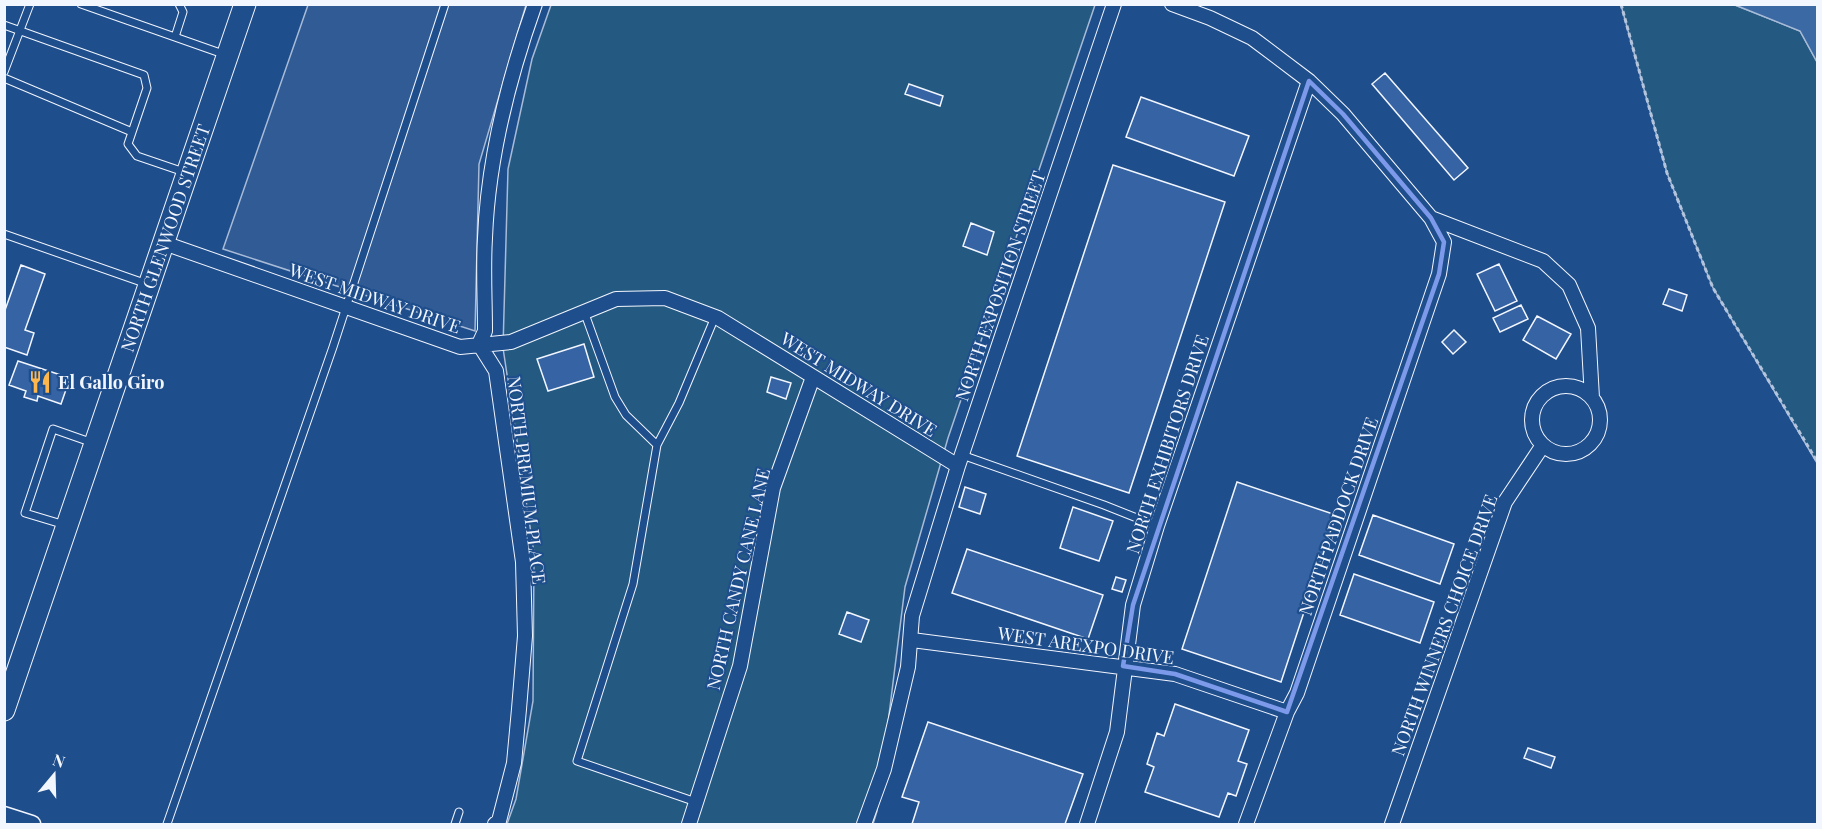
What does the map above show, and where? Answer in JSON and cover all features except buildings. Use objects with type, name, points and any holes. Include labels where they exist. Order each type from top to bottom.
[{"type":"main road","name":"NORTH GLENWOOD STREET","points":[[4,710],[245,4]]},
{"type":"street","points":[[479,344],[485,331],[485,239],[490,179],[517,54],[535,4]]},
{"type":"street","name":"NORTH EXPOSITION STREET","points":[[864,825],[884,769],[908,667],[912,640],[912,616],[960,461],[1114,4]]},
{"type":"street","points":[[1172,4],[1210,18],[1252,38],[1308,81],[1343,114],[1431,218],[1542,261],[1569,285],[1588,328],[1592,398],[1600,419],[1594,440],[1575,453],[1564,454],[1543,445],[1536,436],[1532,415],[1542,395],[1562,386],[1584,390],[1592,398]]},
{"type":"street","name":"NORTH EXHIBITORS DRIVE","points":[[1087,825],[1118,732],[1123,666],[1133,605],[1157,526],[1308,81]]},
{"type":"street","name":"NORTH PADDOCK DRIVE","points":[[1246,825],[1287,712],[1297,693],[1439,274],[1444,242],[1431,218]]},
{"type":"street","name":"WEST MIDWAY DRIVE","points":[[164,243],[460,347],[511,342],[585,314],[616,298],[665,298],[715,317],[960,461]]},
{"type":"street","name":"NORTH PREMIUM PLACE","points":[[479,344],[496,371],[523,562],[525,636],[514,763],[499,821],[495,825]]},
{"type":"street","name":"NORTH CANDY CANE LANE","points":[[689,825],[740,666],[773,488],[813,376]]},
{"type":"street","name":"NORTH WINNERS CHOICE DRIVE","points":[[1392,825],[1505,502],[1543,445]]},
{"type":"street","name":"WEST AREXPO DRIVE","points":[[912,640],[1175,674],[1287,712]]},
{"type":"street","points":[[4,815],[32,825]]},
{"type":"lane","points":[[4,72],[30,4]]},
{"type":"lane","points":[[81,4],[227,56]]},
{"type":"lane","points":[[175,38],[183,12],[179,4]]},
{"type":"lane","points":[[167,825],[346,308],[445,4]]},
{"type":"lane","points":[[4,25],[144,75],[147,88],[128,144],[137,156],[188,173]]},
{"type":"lane","points":[[4,78],[132,132]]},
{"type":"lane","points":[[4,234],[149,285]]},
{"type":"lane","points":[[585,314],[615,397],[626,415],[657,445]]},
{"type":"lane","points":[[696,802],[577,761],[633,584],[657,445],[715,317]]},
{"type":"lane","points":[[67,526],[25,513],[53,429],[95,444]]},
{"type":"lane","points":[[960,461],[1104,505],[1157,526]]},
{"type":"lane","points":[[455,825],[459,812]]},
{"type":"path","points":[[1621,4],[1667,173],[1713,288],[1818,463]]},
{"type":"highlighted area","points":[[1309,81],[1343,114],[1431,218],[1444,242],[1439,274],[1287,712],[1175,674],[1123,666],[1133,605]]},
{"type":"shaded area","points":[[308,5],[526,5],[479,164],[475,331],[223,249]]},
{"type":"shaded area","points":[[551,5],[1095,5],[948,438],[905,587],[877,811],[873,824],[507,824],[516,799],[533,701],[534,553],[503,348],[508,169],[532,59]]},
{"type":"shaded area","points":[[1621,5],[1735,5],[1800,31],[1817,62],[1817,463],[1713,288],[1667,173]]},
{"type":"shaded area","points":[[1735,5],[1817,5],[1817,62],[1800,31]]},
{"type":"place","name":"El Gallo Giro","points":[[40,382]]}]
